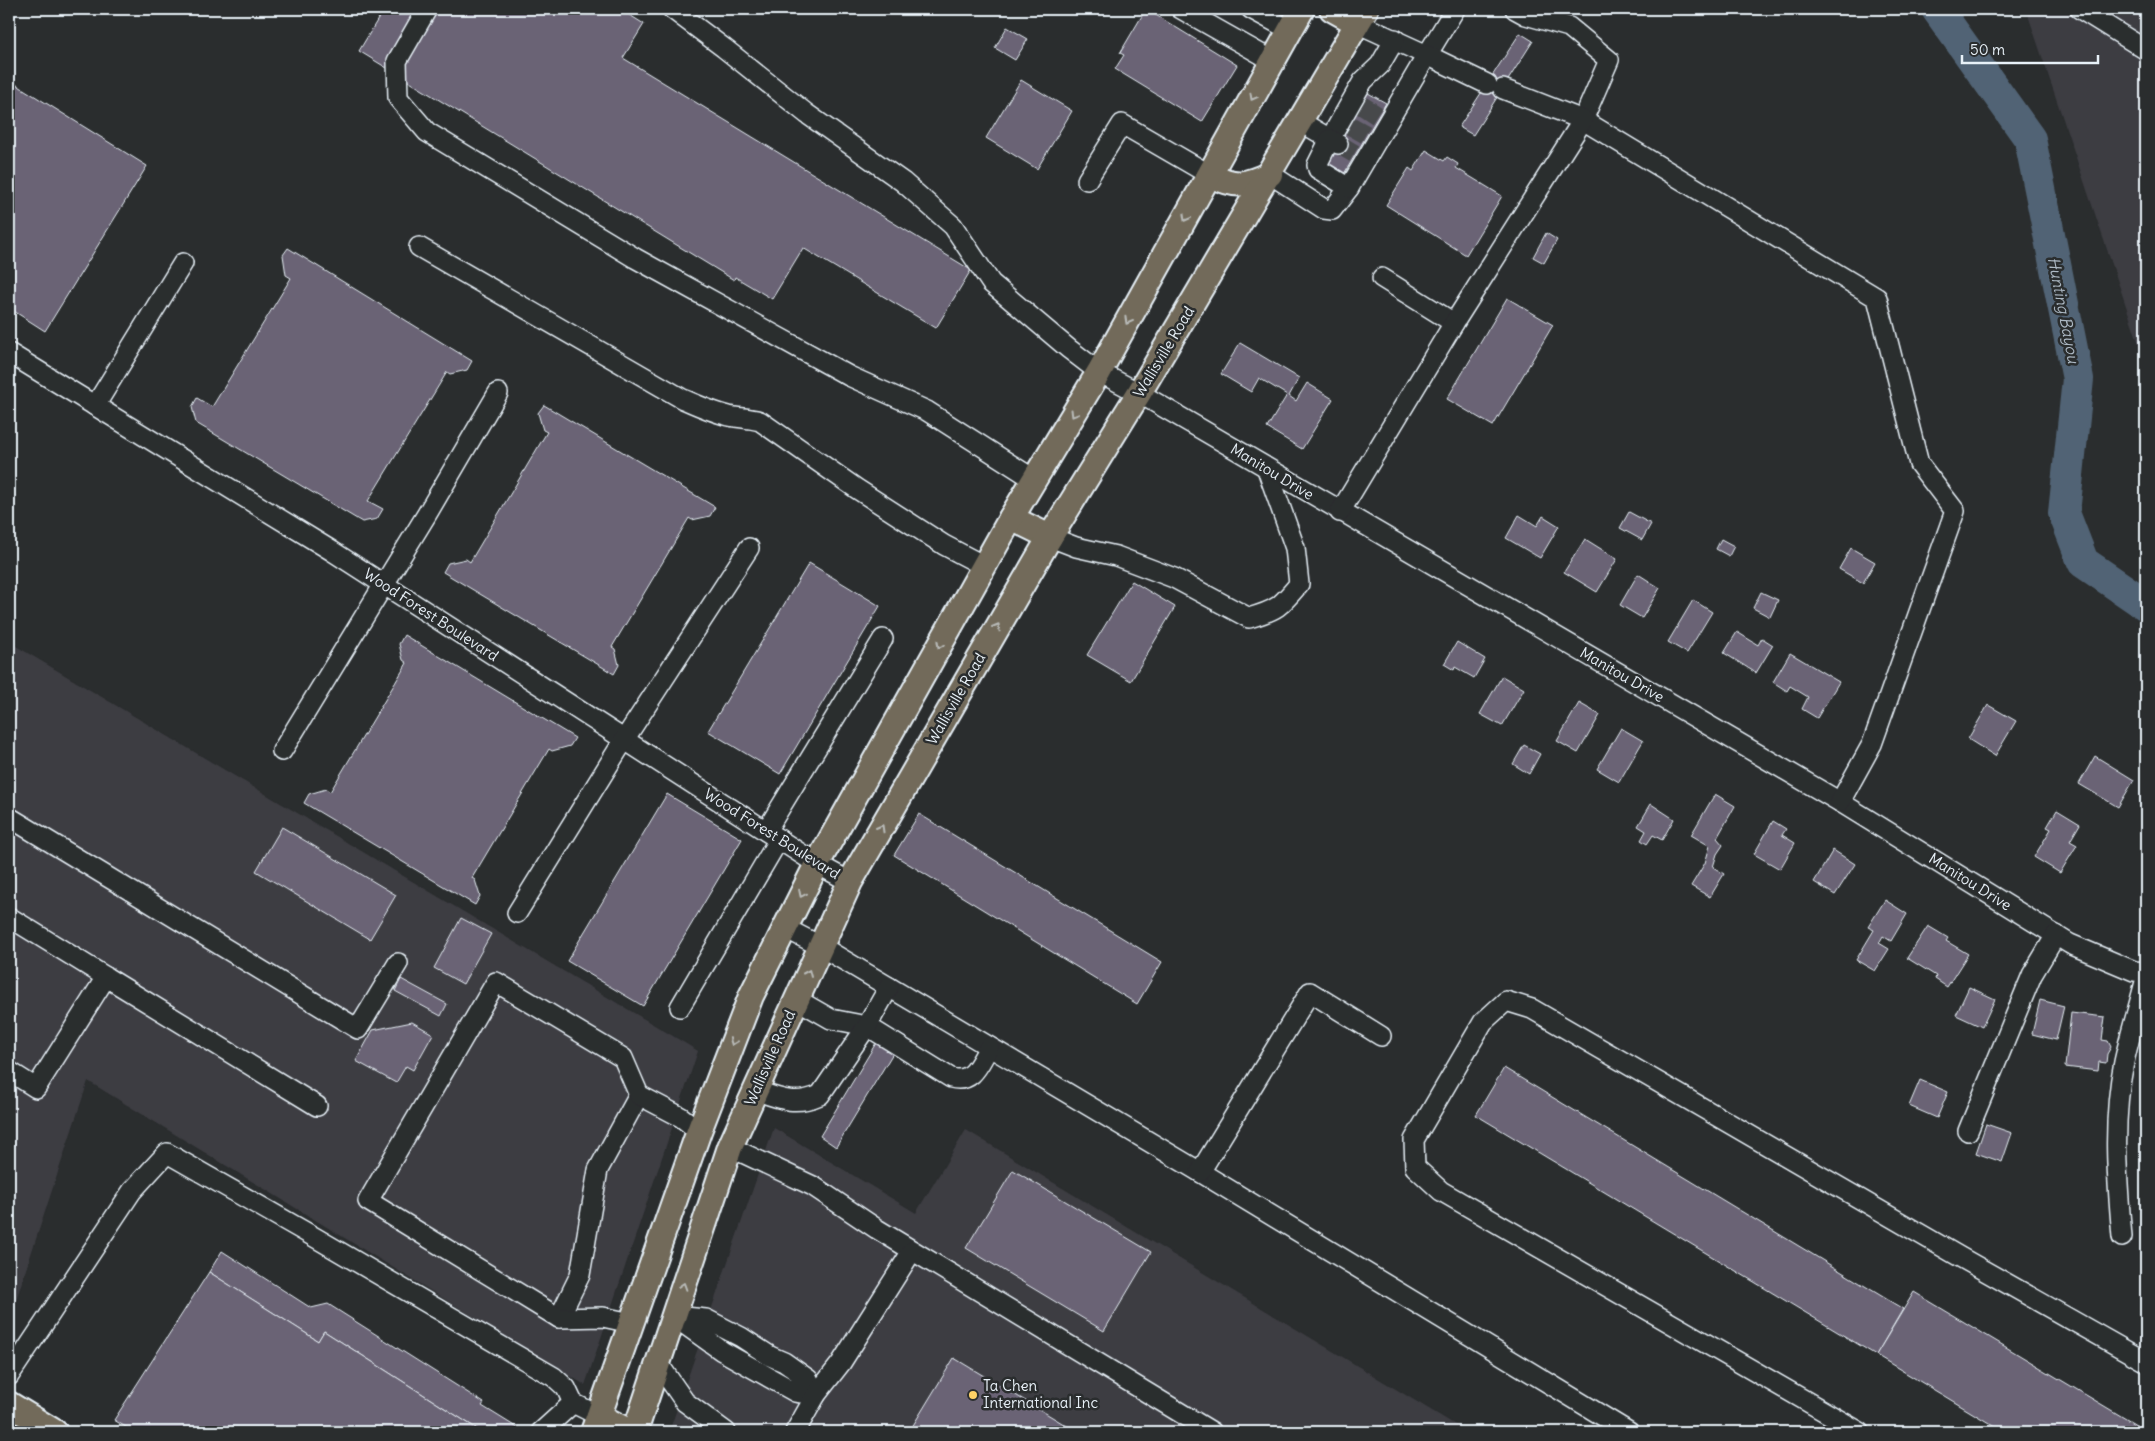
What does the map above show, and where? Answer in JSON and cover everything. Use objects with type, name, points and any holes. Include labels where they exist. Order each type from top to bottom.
[{"type":"main road","points":[[630,1432],[596,1424],[698,1131],[752,996],[817,864],[984,566],[1099,372],[1302,9]]},
{"type":"main road","points":[[1332,9],[1362,16]]},
{"type":"main road","name":"Wallisville Road","points":[[634,1432],[730,1147],[850,882],[1050,537],[1139,394],[1362,16]]},
{"type":"main road","points":[[1210,175],[1230,184],[1251,182],[1270,174]]},
{"type":"main road","points":[[1012,518],[1050,537]]},
{"type":"main road","points":[[698,1131],[730,1147]]},
{"type":"main road","points":[[9,1404],[55,1432]]},
{"type":"street","points":[[428,9],[397,61],[398,98],[427,132],[643,262],[849,376],[927,411],[1035,480]]},
{"type":"street","name":"Manitou Drive","points":[[672,9],[807,114],[903,182],[953,226],[991,283],[1099,372],[1840,802],[2070,944],[2134,970],[2146,972]]},
{"type":"street","points":[[1181,9],[1273,62]]},
{"type":"street","points":[[1251,9],[1290,30]]},
{"type":"street","points":[[1270,174],[1327,210],[1332,210],[1337,206],[1349,188],[1360,157],[1455,9]]},
{"type":"street","points":[[1340,512],[1454,322],[1583,120],[1609,60],[1569,27],[1526,15],[1515,9]]},
{"type":"street","points":[[2080,9],[2146,50]]},
{"type":"street","points":[[1362,16],[1395,39],[1427,55],[1495,86],[1583,120],[1878,298],[1919,464],[1955,511],[1872,744],[1840,802]]},
{"type":"street","points":[[1349,188],[1318,168],[1318,160],[1334,141],[1345,123],[1356,103],[1363,81],[1380,65],[1395,39]]},
{"type":"street","points":[[1301,122],[1334,141]]},
{"type":"street","points":[[1086,180],[1122,124],[1210,175]]},
{"type":"street","points":[[419,247],[681,398],[705,409],[731,417],[750,418],[760,421],[865,494],[944,545],[984,566]]},
{"type":"street","points":[[94,406],[183,263]]},
{"type":"street","points":[[1382,278],[1454,322]]},
{"type":"street","name":"Wood Forest Boulevard","points":[[9,353],[383,584],[817,864],[850,882]]},
{"type":"street","points":[[282,751],[427,514],[498,393]]},
{"type":"street","points":[[1050,537],[1076,547],[1116,556],[1174,578],[1249,618],[1283,604],[1298,584],[1295,548],[1267,469]]},
{"type":"street","points":[[517,913],[624,740],[749,548]]},
{"type":"street","points":[[680,1007],[773,835],[883,639]]},
{"type":"street","points":[[9,817],[358,1029],[398,963]]},
{"type":"street","points":[[9,917],[317,1106]]},
{"type":"street","points":[[785,928],[820,946],[1200,1172],[1629,1432]]},
{"type":"street","points":[[1968,1131],[2032,975],[2056,935]]},
{"type":"street","points":[[9,1071],[36,1088],[106,977]]},
{"type":"street","points":[[2122,1237],[2116,1162],[2118,1107],[2124,1063],[2146,978]]},
{"type":"street","points":[[631,1324],[603,1317],[559,1318],[368,1201],[496,982],[623,1058],[639,1095],[681,1117],[698,1131]]},
{"type":"street","points":[[756,1090],[789,1101],[808,1100],[820,1095],[867,1026],[889,987]]},
{"type":"street","points":[[1200,1172],[1310,992],[1381,1036]]},
{"type":"street","points":[[796,999],[831,1019],[867,1026],[950,1078],[960,1080],[971,1076],[989,1047]]},
{"type":"street","points":[[1860,1432],[1441,1191],[1415,1167],[1414,1140],[1483,1022],[1506,1001],[1532,1009],[2146,1362]]},
{"type":"street","points":[[559,1318],[580,1275],[598,1170],[639,1095]]},
{"type":"street","points":[[730,1147],[813,1186],[912,1251],[1212,1432]]},
{"type":"street","points":[[9,1376],[132,1191],[166,1153],[316,1238],[554,1378],[566,1388],[573,1403],[596,1424]]},
{"type":"street","points":[[795,1432],[816,1394],[841,1363],[912,1251]]},
{"type":"street","points":[[673,1316],[706,1319],[741,1337],[770,1356],[784,1362],[808,1379],[816,1394]]},
{"type":"street","points":[[658,1363],[685,1402],[726,1432]]},
{"type":"street","points":[[541,1432],[573,1403]]},
{"type":"shaded area","points":[[2026,9],[2146,9],[2146,365]]},
{"type":"shaded area","points":[[9,642],[698,1051],[585,1385],[88,1081],[9,1321]]},
{"type":"shaded area","points":[[774,1128],[916,1213],[966,1130],[1467,1432],[669,1432]]},
{"type":"building","points":[[384,9],[620,9],[644,24],[623,58],[971,270],[936,328],[803,248],[772,299],[735,277],[734,280],[359,51]]},
{"type":"building","points":[[1146,9],[1237,65],[1202,122],[1115,69],[1124,55],[1120,53]]},
{"type":"building","points":[[2130,9],[2146,9],[2146,18]]},
{"type":"building","points":[[1007,27],[1028,39],[1015,60],[995,48]]},
{"type":"building","points":[[1520,33],[1533,41],[1473,135],[1459,127]]},
{"type":"building","points":[[9,80],[147,166],[45,331],[9,308]]},
{"type":"building","points":[[1021,80],[1072,111],[1037,169],[986,138]]},
{"type":"building","points":[[1368,93],[1386,103],[1341,179],[1323,169]]},
{"type":"building","points":[[1426,150],[1444,161],[1447,157],[1458,164],[1456,168],[1502,196],[1466,255],[1386,205],[1409,168],[1413,171]]},
{"type":"building","points":[[1546,233],[1557,240],[1544,263],[1533,257]]},
{"type":"building","points":[[288,248],[472,361],[467,370],[450,374],[447,372],[368,501],[383,509],[377,519],[362,522],[196,423],[192,407],[197,398],[212,407],[291,278],[286,275],[283,255]]},
{"type":"building","points":[[1507,298],[1553,325],[1493,426],[1447,399]]},
{"type":"building","points":[[1240,343],[1299,378],[1289,396],[1296,401],[1307,383],[1333,399],[1302,449],[1267,428],[1287,395],[1259,378],[1251,392],[1221,374]]},
{"type":"building","points":[[544,405],[715,507],[710,516],[692,520],[689,518],[612,647],[615,649],[619,665],[614,674],[443,572],[448,563],[466,559],[470,562],[547,432],[543,430],[538,413]]},
{"type":"building","points":[[1629,512],[1651,524],[1642,540],[1620,528]]},
{"type":"building","points":[[1519,515],[1537,526],[1543,516],[1559,526],[1540,558],[1506,538]]},
{"type":"building","points":[[1585,539],[1617,559],[1597,592],[1564,572]]},
{"type":"building","points":[[1721,539],[1734,546],[1729,556],[1716,549]]},
{"type":"building","points":[[1851,548],[1875,562],[1863,583],[1839,569]]},
{"type":"building","points":[[809,563],[880,606],[780,774],[708,731]]},
{"type":"building","points":[[1638,574],[1660,588],[1642,618],[1620,605]]},
{"type":"building","points":[[1132,581],[1175,607],[1131,681],[1087,655]]},
{"type":"building","points":[[1761,592],[1778,600],[1770,617],[1753,608]]},
{"type":"building","points":[[1693,600],[1712,612],[1687,653],[1668,642]]},
{"type":"building","points":[[1737,632],[1758,645],[1762,638],[1773,645],[1756,673],[1724,653]]},
{"type":"building","points":[[404,635],[575,738],[570,746],[552,751],[549,749],[472,878],[475,880],[480,896],[475,905],[304,803],[309,794],[326,789],[330,792],[407,663],[403,660],[399,644]]},
{"type":"building","points":[[1457,642],[1485,659],[1474,678],[1455,667],[1454,670],[1444,664]]},
{"type":"building","points":[[1790,653],[1839,682],[1817,718],[1802,709],[1808,697],[1790,686],[1787,691],[1773,682]]},
{"type":"building","points":[[1502,676],[1524,689],[1502,726],[1480,714]]},
{"type":"building","points":[[1579,703],[1600,715],[1578,753],[1557,741]]},
{"type":"building","points":[[1988,705],[2016,721],[1995,756],[1968,739]]},
{"type":"building","points":[[1621,728],[1643,741],[1619,782],[1597,769]]},
{"type":"building","points":[[1524,745],[1540,754],[1529,774],[1513,764]]},
{"type":"building","points":[[2095,756],[2134,780],[2118,807],[2079,784]]},
{"type":"building","points":[[667,794],[742,839],[643,1006],[567,961]]},
{"type":"building","points":[[1715,794],[1735,806],[1717,838],[1723,845],[1717,854],[1713,867],[1724,874],[1710,897],[1691,886],[1705,863],[1710,846],[1691,835]]},
{"type":"building","points":[[1651,804],[1674,819],[1662,840],[1653,835],[1647,844],[1641,840],[1646,831],[1638,826]]},
{"type":"building","points":[[2057,810],[2080,824],[2070,841],[2077,845],[2060,873],[2034,857],[2051,829],[2047,827]]},
{"type":"building","points":[[919,814],[1162,962],[1137,1004],[894,855]]},
{"type":"building","points":[[1773,821],[1786,829],[1782,835],[1795,843],[1780,869],[1754,854]]},
{"type":"building","points":[[282,827],[396,895],[370,939],[256,871]]},
{"type":"building","points":[[1833,850],[1855,864],[1835,895],[1814,882]]},
{"type":"building","points":[[1885,900],[1907,914],[1891,941],[1883,936],[1879,943],[1889,949],[1875,971],[1856,960],[1874,930],[1868,927]]},
{"type":"building","points":[[461,918],[491,934],[463,984],[434,968]]},
{"type":"building","points":[[1928,926],[1948,938],[1946,941],[1968,954],[1947,987],[1935,979],[1936,976],[1907,958]]},
{"type":"building","points":[[401,979],[447,1004],[441,1016],[395,991]]},
{"type":"building","points":[[1969,987],[1995,999],[1982,1027],[1956,1015]]},
{"type":"building","points":[[2040,1000],[2064,1006],[2056,1040],[2032,1034]]},
{"type":"building","points":[[2071,1013],[2105,1017],[2102,1040],[2108,1041],[2111,1047],[2107,1054],[2106,1063],[2099,1062],[2098,1071],[2065,1067]]},
{"type":"building","points":[[412,1022],[433,1034],[413,1070],[406,1066],[396,1083],[356,1061],[373,1030]]},
{"type":"building","points":[[879,1038],[896,1048],[836,1147],[820,1136]]},
{"type":"building","points":[[1504,1068],[1903,1309],[1876,1355],[1476,1115]]},
{"type":"building","points":[[1920,1080],[1948,1092],[1937,1118],[1909,1106]]},
{"type":"building","points":[[1986,1124],[2012,1133],[2002,1162],[1976,1153]]},
{"type":"building","points":[[1013,1170],[1151,1252],[1104,1331],[966,1248]]},
{"type":"building","points":[[222,1251],[311,1308],[328,1304],[484,1403],[482,1406],[524,1432],[482,1432],[324,1331],[318,1341],[209,1272]]},
{"type":"building","points":[[209,1272],[318,1341],[324,1331],[482,1432],[134,1432],[114,1420]]},
{"type":"building","points":[[1914,1292],[2146,1432],[2004,1432],[1876,1355]]},
{"type":"building","name":"Ta Chen International Inc","points":[[954,1358],[1077,1432],[909,1432]]},
{"type":"waterway","name":"Hunting Bayou","points":[[1937,9],[2030,139],[2078,379],[2064,513],[2083,562],[2146,605]]},
{"type":"tunnel","points":[[1361,105],[1378,116]]},
{"type":"tunnel","points":[[1349,125],[1367,135]]},
{"type":"tunnel","points":[[1338,144],[1355,154]]},
{"type":"place","name":"Ta Chen International Inc","points":[[973,1395]]}]
